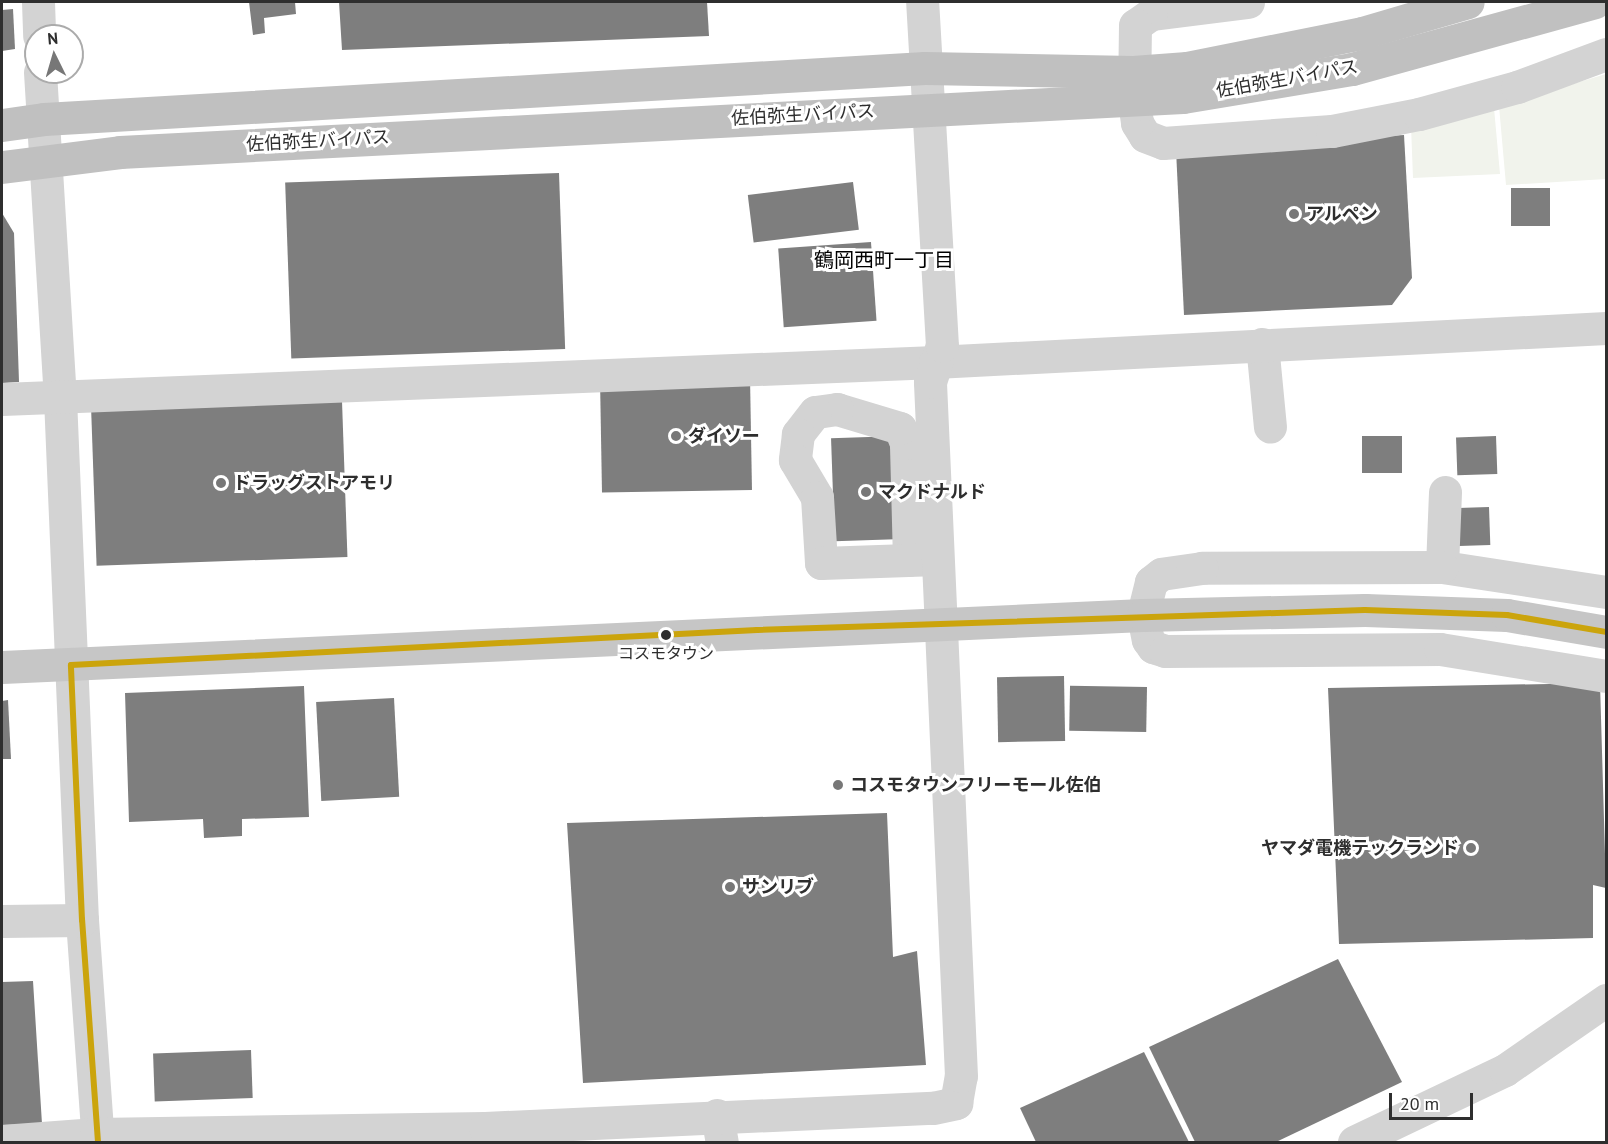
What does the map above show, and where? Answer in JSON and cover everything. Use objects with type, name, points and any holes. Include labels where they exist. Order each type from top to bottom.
[{"type":"highway","name":"佐伯弥生バイパス","points":[[2,167],[120,152],[927,109],[1134,87],[1187,68],[1362,33],[1468,2]]},
{"type":"highway","name":"佐伯弥生バイパス","points":[[2,125],[44,119],[925,68],[1134,87],[1239,89],[1352,69],[1595,2]]},
{"type":"main road","points":[[2,667],[942,623],[1143,615],[1365,610],[1507,615],[1606,632]]},
{"type":"street","points":[[38,2],[39,24]]},
{"type":"street","points":[[922,2],[942,346],[930,382],[923,560]]},
{"type":"street","points":[[1248,2],[1141,17],[1135,25],[1134,87],[1137,123],[1145,136],[1163,143],[1332,131],[1419,114],[1517,87],[1606,54]]},
{"type":"street","points":[[41,84],[60,398],[82,920],[97,1138]]},
{"type":"street","points":[[2,399],[935,362],[1606,328]]},
{"type":"street","points":[[1262,344],[1270,428]]},
{"type":"street","points":[[2,1141],[485,1128],[719,1129],[933,1108],[956,1103],[961,1076],[942,623],[923,560],[906,443],[900,428],[837,409],[815,412],[798,434],[795,460],[817,497],[821,563],[923,560]]},
{"type":"street","points":[[1442,567],[1445,492]]},
{"type":"street","points":[[1606,592],[1442,567],[1213,567],[1161,574],[1151,582],[1143,615],[1148,640],[1153,647],[1165,651],[1440,649],[1606,676]]},
{"type":"street","points":[[2,921],[82,920]]},
{"type":"street","points":[[1354,1143],[1506,1070],[1606,1000]]},
{"type":"shaded area","points":[[1606,74],[1606,179],[1506,185],[1499,106]]},
{"type":"shaded area","points":[[1494,108],[1500,174],[1413,178],[1411,126]]},
{"type":"building","points":[[249,2],[295,2],[296,14],[264,18],[265,33],[253,35]]},
{"type":"building","points":[[339,2],[707,2],[709,36],[342,50]]},
{"type":"building","points":[[13,9],[15,49],[2,51],[2,10]]},
{"type":"building","name":"アルペン","points":[[1404,135],[1412,278],[1392,305],[1184,315],[1176,150]]},
{"type":"building","points":[[559,173],[565,349],[291,358],[285,183]]},
{"type":"building","points":[[853,182],[859,230],[754,243],[748,195]]},
{"type":"building","points":[[1511,188],[1550,188],[1550,226],[1511,226]]},
{"type":"building","points":[[2,213],[14,233],[19,382],[2,383]]},
{"type":"building","points":[[871,242],[877,321],[784,327],[778,248]]},
{"type":"building","name":"ダイソー","points":[[750,377],[752,490],[602,493],[600,380]]},
{"type":"building","name":"ドラッグストアモリ","points":[[342,401],[347,557],[97,566],[91,410]]},
{"type":"building","points":[[899,436],[903,539],[835,541],[831,438]]},
{"type":"building","points":[[1362,436],[1402,436],[1402,473],[1362,473]]},
{"type":"building","points":[[1496,436],[1497,474],[1457,475],[1456,437]]},
{"type":"building","points":[[1489,507],[1490,545],[1451,546],[1450,508]]},
{"type":"building","points":[[1064,676],[1065,741],[998,742],[997,677]]},
{"type":"building","name":"ヤマダ電機テックランド","points":[[1600,683],[1606,888],[1593,885],[1593,938],[1339,944],[1328,688]]},
{"type":"building","points":[[304,686],[309,817],[242,819],[242,836],[204,838],[203,819],[129,822],[125,693]]},
{"type":"building","points":[[1070,686],[1147,687],[1146,732],[1069,731]]},
{"type":"building","points":[[394,698],[399,797],[321,801],[316,702]]},
{"type":"building","points":[[8,700],[11,759],[2,759],[2,701]]},
{"type":"building","name":"サンリブ","points":[[887,813],[893,957],[917,951],[926,1065],[583,1083],[567,823]]},
{"type":"building","points":[[1338,959],[1402,1082],[1276,1142],[1195,1142],[1149,1047]]},
{"type":"building","points":[[33,981],[42,1124],[2,1125],[2,982]]},
{"type":"building","points":[[251,1050],[253,1098],[155,1101],[153,1053]]},
{"type":"building","points":[[1144,1052],[1189,1142],[1036,1142],[1020,1108]]},
{"type":"transit line","points":[[98,1142],[82,920],[71,665],[757,630],[1365,610],[1507,615],[1606,632]]},
{"type":"place","name":"アルペン","points":[[1294,214]]},
{"type":"place","name":"ダイソー","points":[[676,436]]},
{"type":"place","name":"ドラッグストアモリ","points":[[221,483]]},
{"type":"place","name":"マクドナルド","points":[[866,492]]},
{"type":"place","name":"コスモタウン","points":[[666,635]]},
{"type":"place","name":"コスモタウンフリーモール佐伯","points":[[838,785]]},
{"type":"place","name":"ヤマダ電機テックランド","points":[[1471,848]]},
{"type":"place","name":"サンリブ","points":[[730,887]]},
{"type":"district","name":"鶴岡西町一丁目","points":[[884,260]]}]
